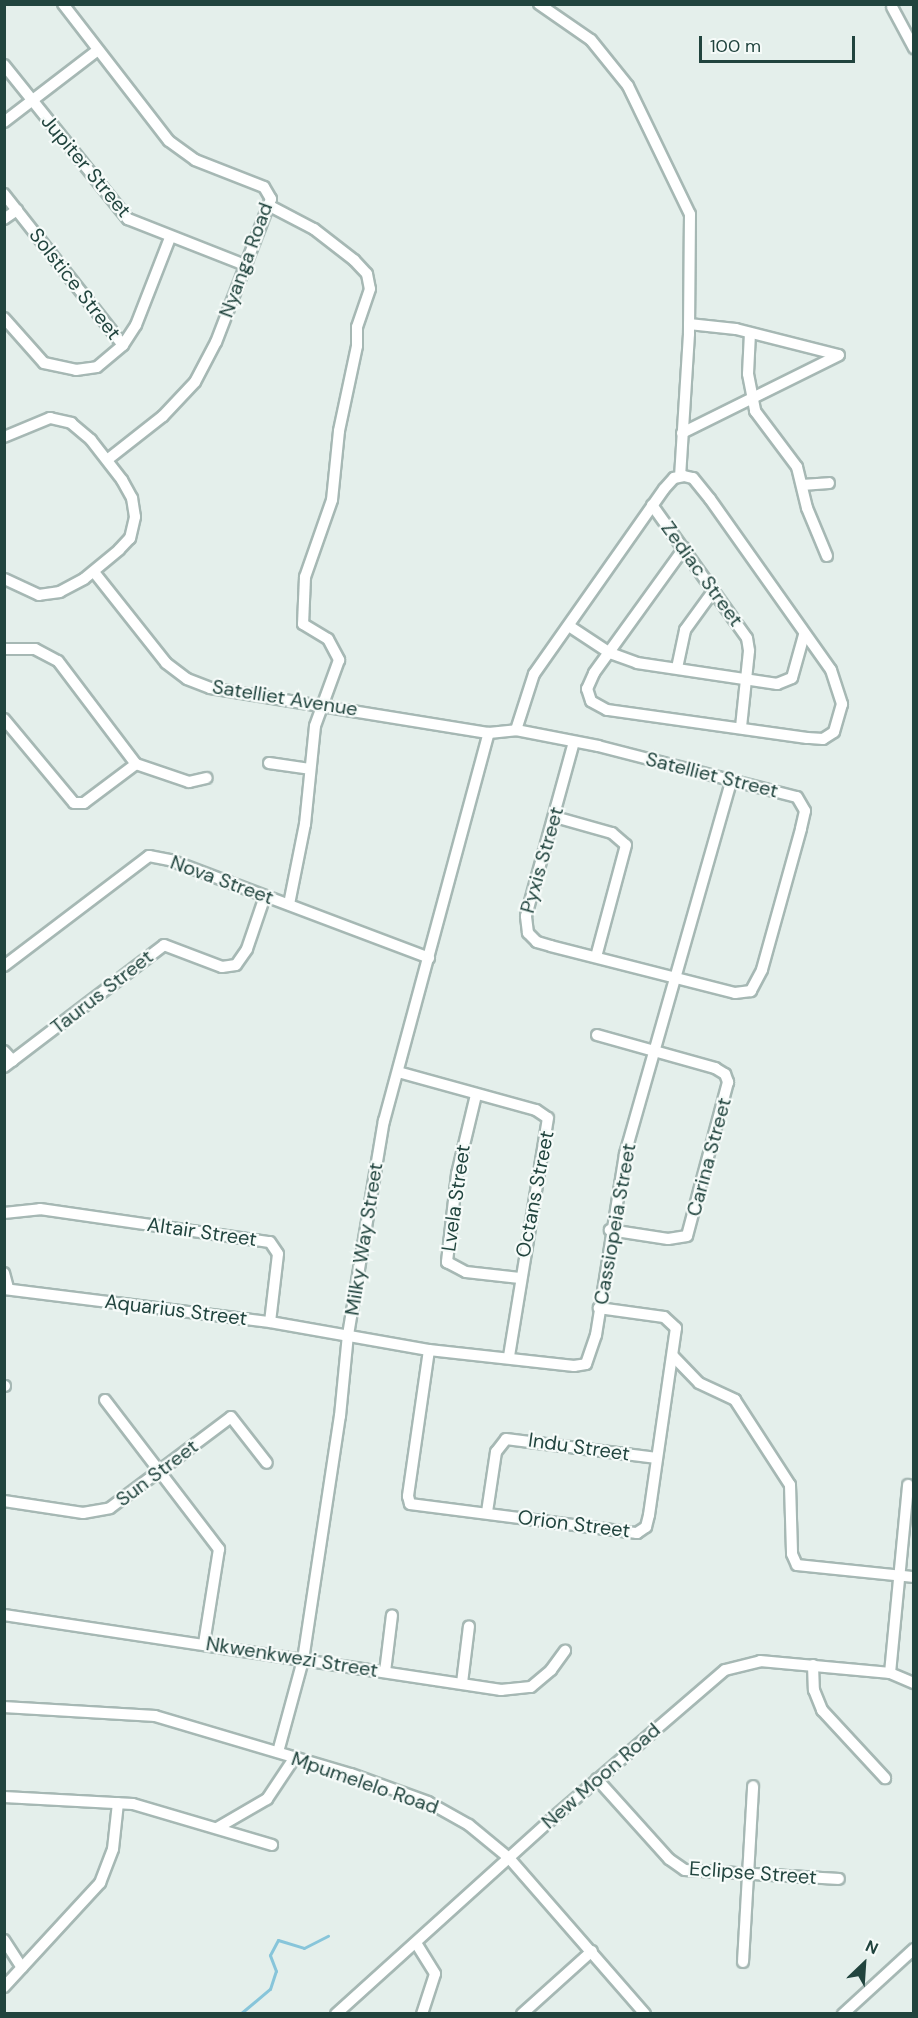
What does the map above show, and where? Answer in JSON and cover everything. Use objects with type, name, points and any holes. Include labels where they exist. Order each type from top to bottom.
[{"type":"street","name":"Nyanga Road","points":[[63,4],[169,141],[195,160],[264,187],[270,196],[216,342],[195,382],[163,416],[107,460]]},
{"type":"street","points":[[539,4],[584,34],[628,86],[685,198],[690,214],[689,324],[681,476]]},
{"type":"street","points":[[892,7],[914,48]]},
{"type":"street","points":[[4,122],[98,50]]},
{"type":"street","name":"Jupiter Street","points":[[4,65],[128,219],[170,238],[245,265]]},
{"type":"street","name":"Solstice Street","points":[[4,194],[123,345]]},
{"type":"street","points":[[268,205],[314,229],[354,260],[370,280],[367,304],[357,327],[357,346],[339,430],[332,500],[305,577],[303,624],[328,639],[339,656],[315,726],[297,873],[289,904]]},
{"type":"street","points":[[4,219],[17,210]]},
{"type":"street","points":[[4,318],[37,358],[52,366],[89,370],[106,362],[123,345],[136,325],[170,238]]},
{"type":"street","points":[[682,433],[752,401],[839,355],[750,333],[689,324]]},
{"type":"street","points":[[750,333],[752,401],[761,423],[790,455],[802,485],[807,507],[827,556]]},
{"type":"street","points":[[4,437],[38,421],[65,420],[77,426],[107,460],[132,498],[135,517],[130,538],[94,572],[60,592],[45,595],[17,588],[4,579]]},
{"type":"street","points":[[516,730],[534,674],[652,505],[671,482],[681,476],[693,478],[710,499],[804,635],[831,670],[841,694],[840,718],[834,732],[819,739],[607,710],[594,705],[587,689],[684,548]]},
{"type":"street","points":[[802,485],[829,483]]},
{"type":"street","name":"Zediac Street","points":[[652,505],[747,638],[746,680],[741,727]]},
{"type":"street","name":"Satelliet Avenue","points":[[94,572],[166,663],[187,679],[210,688],[489,733]]},
{"type":"street","points":[[677,668],[686,630],[714,590]]},
{"type":"street","points":[[569,626],[610,653],[637,663],[746,680],[789,682],[804,635]]},
{"type":"street","points":[[4,649],[35,649],[58,660],[136,765],[189,782],[207,777]]},
{"type":"street","points":[[4,719],[74,804],[84,803],[136,765]]},
{"type":"street","name":"Satelliet Street","points":[[489,733],[516,730],[574,742],[792,795],[801,800],[805,811],[762,970],[754,989],[741,994],[675,975]]},
{"type":"street","name":"Milky Way Street","points":[[279,1752],[303,1660],[340,1416],[348,1335],[382,1131],[489,733]]},
{"type":"street","name":"Pyxis Street","points":[[574,742],[526,927],[537,942],[675,975]]},
{"type":"street","points":[[269,763],[310,769]]},
{"type":"street","name":"Cassiopeia Street","points":[[348,1335],[429,1350],[509,1356],[574,1366],[586,1364],[592,1350],[610,1230],[626,1154],[731,782]]},
{"type":"street","points":[[555,817],[612,833],[626,845],[596,957]]},
{"type":"street","name":"Nova Street","points":[[4,966],[150,856],[289,904],[429,958]]},
{"type":"street","name":"Taurus Street","points":[[9,1064],[164,945],[222,967],[236,965],[247,949],[265,896]]},
{"type":"street","points":[[597,1035],[655,1051]]},
{"type":"street","points":[[4,1051],[9,1064]]},
{"type":"street","name":"Carina Street","points":[[610,1230],[668,1239],[687,1236],[725,1100],[728,1082],[723,1072],[655,1051]]},
{"type":"street","name":"Octans Street","points":[[398,1072],[536,1110],[549,1120],[520,1278],[509,1356]]},
{"type":"street","name":"Lvela Street","points":[[476,1095],[457,1174],[447,1261],[452,1268],[466,1272],[520,1278]]},
{"type":"street","name":"Altair Street","points":[[4,1213],[29,1208],[51,1210],[270,1242],[278,1254],[270,1322]]},
{"type":"street","points":[[4,1273],[6,1288]]},
{"type":"street","name":"Aquarius Street","points":[[6,1288],[270,1322],[348,1335]]},
{"type":"street","name":"Orion Street","points":[[429,1350],[409,1502],[427,1509],[487,1512],[640,1532],[648,1520],[676,1328],[669,1319],[599,1308]]},
{"type":"street","points":[[673,1356],[699,1383],[727,1394],[745,1411],[792,1490],[792,1557],[797,1565],[804,1568],[914,1577]]},
{"type":"street","points":[[105,1400],[158,1473],[219,1549],[204,1644]]},
{"type":"street","name":"Sun Street","points":[[4,1501],[92,1513],[110,1508],[231,1418],[267,1463]]},
{"type":"street","name":"Indu Street","points":[[487,1512],[496,1452],[506,1439],[657,1458]]},
{"type":"street","points":[[890,1673],[908,1485]]},
{"type":"street","name":"Nkwenkwezi Street","points":[[4,1615],[501,1690],[531,1687],[551,1670],[565,1651]]},
{"type":"street","points":[[385,1672],[392,1615]]},
{"type":"street","points":[[462,1683],[469,1626]]},
{"type":"street","name":"New Moon Road","points":[[336,2013],[597,1779],[725,1670],[751,1661],[813,1665],[890,1673],[914,1683]]},
{"type":"street","points":[[813,1665],[814,1690],[822,1710],[885,1778]]},
{"type":"street","name":"Mpumelelo Road","points":[[4,1707],[136,1712],[279,1752],[392,1787],[445,1810],[509,1858],[645,2013]]},
{"type":"street","points":[[217,1828],[267,1799],[295,1758]]},
{"type":"street","name":"Eclipse Street","points":[[597,1779],[679,1868],[839,1879]]},
{"type":"street","points":[[743,1962],[753,1786]]},
{"type":"street","points":[[4,1797],[118,1803],[217,1828],[272,1845]]},
{"type":"street","points":[[4,1987],[105,1875],[113,1849],[118,1803]]},
{"type":"street","points":[[4,1940],[22,1968]]},
{"type":"street","points":[[416,1943],[435,1974],[422,2013]]},
{"type":"street","points":[[522,2013],[592,1951]]},
{"type":"street","points":[[848,2012],[911,1956]]},
{"type":"waterway","points":[[240,2014],[270,1989],[276,1971],[270,1955],[278,1940],[304,1948],[328,1936]]}]
